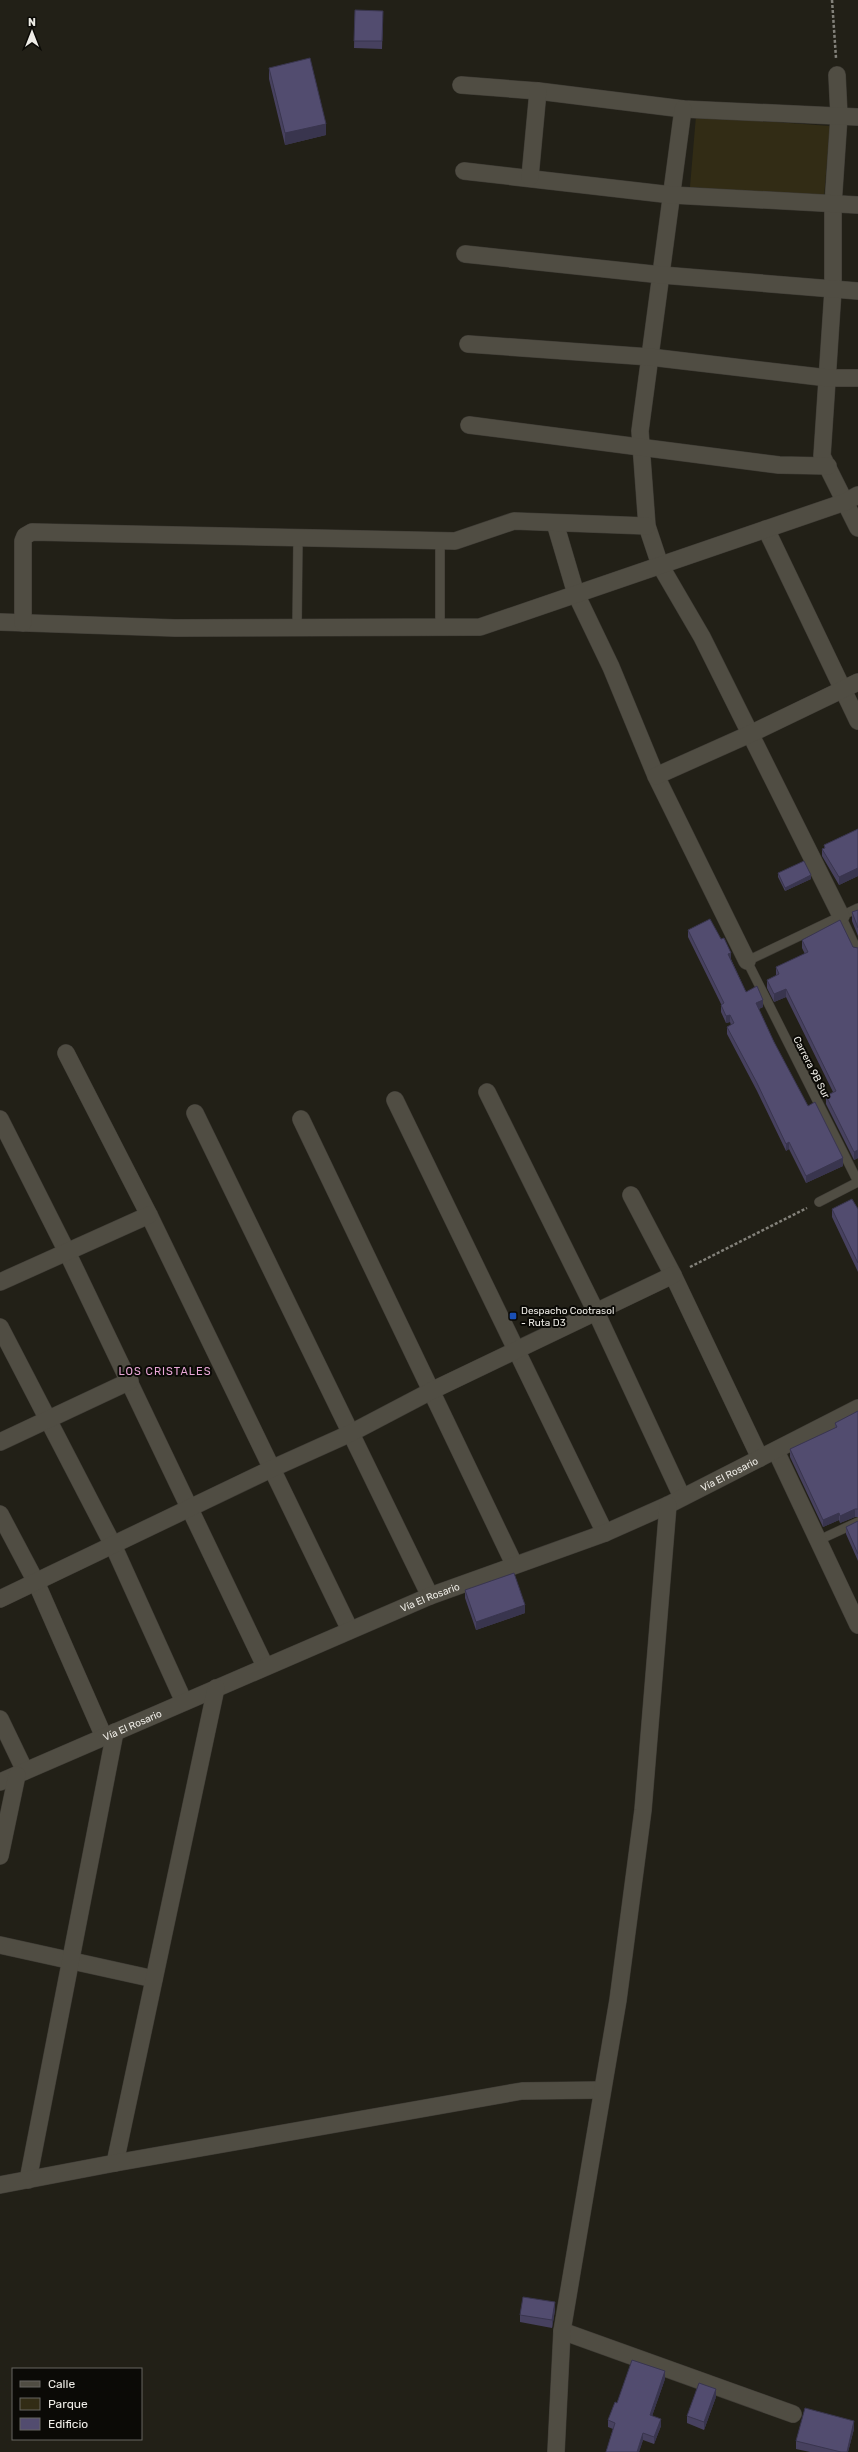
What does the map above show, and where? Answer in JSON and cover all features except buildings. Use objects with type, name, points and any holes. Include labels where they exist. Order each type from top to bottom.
[{"type":"street","points":[[836,75],[838,116],[833,205],[832,290],[828,378],[822,456],[851,498],[858,528]]},
{"type":"street","points":[[461,85],[538,91],[683,109],[858,117]]},
{"type":"street","points":[[530,177],[538,91]]},
{"type":"street","points":[[683,109],[640,432],[647,526],[660,566],[692,618],[841,916]]},
{"type":"street","points":[[464,170],[672,195],[833,205],[858,205]]},
{"type":"street","points":[[465,254],[662,275],[858,291]]},
{"type":"street","points":[[468,344],[650,357],[828,378],[858,378]]},
{"type":"street","points":[[469,425],[779,466],[828,466]]},
{"type":"street","points":[[0,622],[175,628],[480,627],[660,566],[851,498]]},
{"type":"street","points":[[23,623],[23,541],[25,536],[32,532],[455,541],[514,521],[647,526]]},
{"type":"street","points":[[555,523],[576,594],[611,668],[656,776],[747,961]]},
{"type":"street","points":[[766,529],[858,721]]},
{"type":"street","points":[[656,776],[750,734],[858,682]]},
{"type":"street","points":[[66,1053],[149,1215],[350,1630]]},
{"type":"street","points":[[487,1092],[596,1312],[675,1501],[643,1810],[618,2000],[601,2090],[562,2331],[556,2452]]},
{"type":"street","points":[[395,1100],[605,1533]]},
{"type":"street","points":[[195,1113],[430,1596]]},
{"type":"street","points":[[0,1119],[130,1381],[265,1666]]},
{"type":"street","points":[[301,1119],[514,1564]]},
{"type":"street","points":[[630,1195],[673,1275],[760,1458]]},
{"type":"street","points":[[0,1282],[149,1215]]},
{"type":"street","points":[[0,1599],[271,1469],[351,1433],[432,1391],[673,1275]]},
{"type":"street","points":[[0,1327],[113,1545],[184,1702]]},
{"type":"street","points":[[0,1442],[130,1381]]},
{"type":"street","name":"Vía El Rosario","points":[[0,1782],[265,1666],[430,1596],[514,1564],[605,1533],[675,1501],[858,1408]]},
{"type":"street","points":[[776,1451],[858,1625]]},
{"type":"street","points":[[0,1514],[36,1582],[110,1734],[71,1961],[28,2180]]},
{"type":"street","points":[[115,2163],[216,1688]]},
{"type":"street","points":[[0,1718],[21,1773],[0,1856]]},
{"type":"street","points":[[0,1945],[154,1979]]},
{"type":"street","points":[[0,2185],[115,2163],[522,2091],[601,2090]]},
{"type":"street","points":[[562,2331],[793,2414]]},
{"type":"lane","points":[[297,627],[298,538]]},
{"type":"lane","points":[[440,541],[440,627]]},
{"type":"lane","points":[[747,961],[858,908]]},
{"type":"lane","points":[[841,916],[858,952]]},
{"type":"lane","name":"Carrera 9B Sur","points":[[747,961],[858,1182]]},
{"type":"lane","points":[[819,1202],[858,1182]]},
{"type":"lane","points":[[819,1540],[858,1522]]},
{"type":"path","points":[[832,0],[836,75]]},
{"type":"path","points":[[673,1275],[819,1202]]},
{"type":"green space","points":[[696,116],[830,126],[824,197],[690,187]]},
{"type":"place","name":"Despacho Cootrasol - Ruta D3","points":[[513,1316]]},
{"type":"district","name":"LOS CRISTALES","points":[[165,1371]]}]
